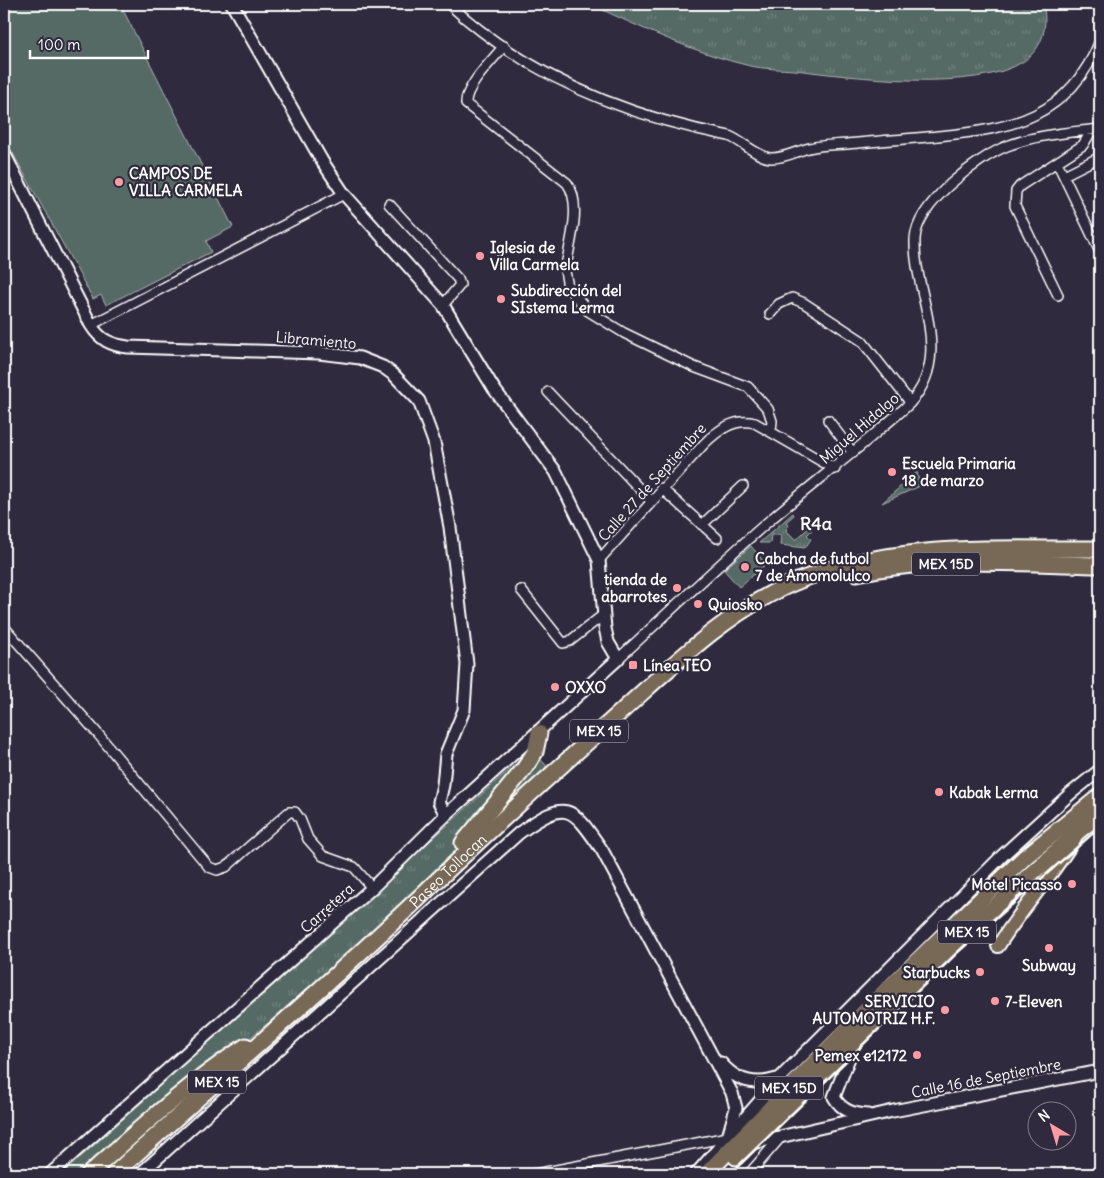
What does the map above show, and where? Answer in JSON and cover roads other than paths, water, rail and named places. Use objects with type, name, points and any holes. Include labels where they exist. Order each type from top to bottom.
[{"type":"highway","name":"MEX 15","points":[[794,582],[852,564],[917,552],[1100,549]]},
{"type":"highway","name":"MEX 15D","points":[[794,582],[824,580],[887,568],[938,564],[1100,565]]},
{"type":"highway","name":"Paseo Tollocan","points":[[114,1174],[418,898],[499,821],[717,629],[753,604],[794,582]]},
{"type":"highway","points":[[418,898],[524,769],[535,752],[539,733]]},
{"type":"highway","name":"MEX 15D","points":[[706,1174],[895,981],[1025,857],[1100,796]]},
{"type":"highway","name":"MEX 15","points":[[719,1174],[962,936],[1100,814]]},
{"type":"highway","points":[[89,1174],[156,1113],[218,1064],[278,1025]]},
{"type":"main road","points":[[232,4],[322,161],[344,194],[444,305],[494,390],[556,472],[599,560],[603,615],[608,642],[618,659]]},
{"type":"main road","name":"Libramiento","points":[[4,154],[90,325],[102,339],[114,345],[128,347],[319,353],[360,358],[394,375],[419,401],[434,442],[450,527],[467,664],[464,710],[446,754],[443,785],[438,802],[446,816]]},
{"type":"main road","name":"Carretera","points":[[50,1174],[372,888],[446,816],[618,659]]},
{"type":"main road","points":[[696,1174],[716,1154],[728,1137],[779,1079],[1002,855],[1070,794],[1100,770]]},
{"type":"main road","points":[[140,1174],[519,833],[537,820],[562,810],[574,814],[582,821],[602,850],[712,1052],[732,1092],[736,1108],[728,1137]]},
{"type":"main road","points":[[998,946],[1015,919],[1061,862],[1081,829]]},
{"type":"main road","points":[[856,1040],[834,1097],[838,1105],[847,1112],[877,1115]]},
{"type":"main road","points":[[712,1052],[724,1067],[747,1082],[763,1084],[779,1079]]},
{"type":"main road","name":"Calle 16 de Septiembre","points":[[877,1115],[1100,1071]]},
{"type":"main road","points":[[749,1144],[877,1115]]},
{"type":"street","points":[[449,4],[483,33],[542,70],[594,97],[643,115],[729,136],[768,157],[783,156],[816,147],[979,132],[1026,120],[1054,105],[1065,96],[1081,77],[1100,41]]},
{"type":"street","points":[[504,46],[474,84],[465,98],[466,104],[567,183],[572,192],[575,209],[565,271],[566,281],[572,294],[588,312],[624,333],[694,367],[748,387],[768,409],[772,421],[771,431]]},
{"type":"street","points":[[1058,295],[1015,206],[1014,197],[1020,186],[1083,146],[1096,130]]},
{"type":"street","name":"Miguel Hidalgo","points":[[618,659],[770,520],[835,469],[910,402],[922,383],[930,356],[931,333],[916,254],[916,238],[920,220],[946,188],[993,153],[1030,139],[1096,130]]},
{"type":"street","points":[[1064,175],[1100,157]]},
{"type":"street","points":[[1057,162],[1100,252]]},
{"type":"street","points":[[90,325],[344,194]]},
{"type":"street","points":[[389,204],[458,279],[460,285],[444,305]]},
{"type":"street","points":[[770,314],[779,304],[792,298],[804,303],[862,341],[910,402]]},
{"type":"street","points":[[548,392],[651,501]]},
{"type":"street","points":[[828,420],[853,453]]},
{"type":"street","name":"Calle 27 de Septiembre","points":[[599,560],[661,488],[718,429],[746,421],[771,431],[835,469]]},
{"type":"street","points":[[702,525],[743,486]]},
{"type":"street","points":[[661,488],[717,538]]},
{"type":"street","points":[[521,590],[563,643],[570,642],[603,615]]},
{"type":"street","points":[[4,627],[98,734],[209,867],[216,870],[226,867],[289,812],[295,812],[308,839],[323,856],[354,867],[372,888]]},
{"type":"street","points":[[535,1174],[728,1137]]},
{"type":"street","points":[[749,1174],[780,1138]]},
{"type":"railway","points":[[730,1174],[957,953],[1100,827]]},
{"type":"place","name":"CAMPOS DE VILLA CARMELA","points":[[119,182]]},
{"type":"place","name":"Iglesia de Villa Carmela","points":[[480,256]]},
{"type":"place","name":"Subdirección del SIstema Lerma","points":[[501,299]]},
{"type":"place","name":"Escuela Primaria 18 de marzo","points":[[892,472]]},
{"type":"place","name":"Cabcha de futbol 7 de Amomolulco","points":[[745,567]]},
{"type":"place","name":"tienda de abarrotes","points":[[677,588]]},
{"type":"place","name":"Quiosko","points":[[698,604]]},
{"type":"place","name":"Línea TEO","points":[[633,665]]},
{"type":"place","name":"OXXO","points":[[555,687]]},
{"type":"place","name":"Kabak Lerma","points":[[939,792]]},
{"type":"place","name":"Motel Picasso","points":[[1072,884]]},
{"type":"place","name":"Subway","points":[[1049,948]]},
{"type":"place","name":"Starbucks","points":[[980,972]]},
{"type":"place","name":"7-Eleven","points":[[995,1001]]},
{"type":"place","name":"SERVICIO AUTOMOTRIZ H.F.","points":[[945,1010]]},
{"type":"place","name":"Pemex e12172","points":[[917,1055]]},
{"type":"district","name":"R4a","points":[[816,523]]}]
